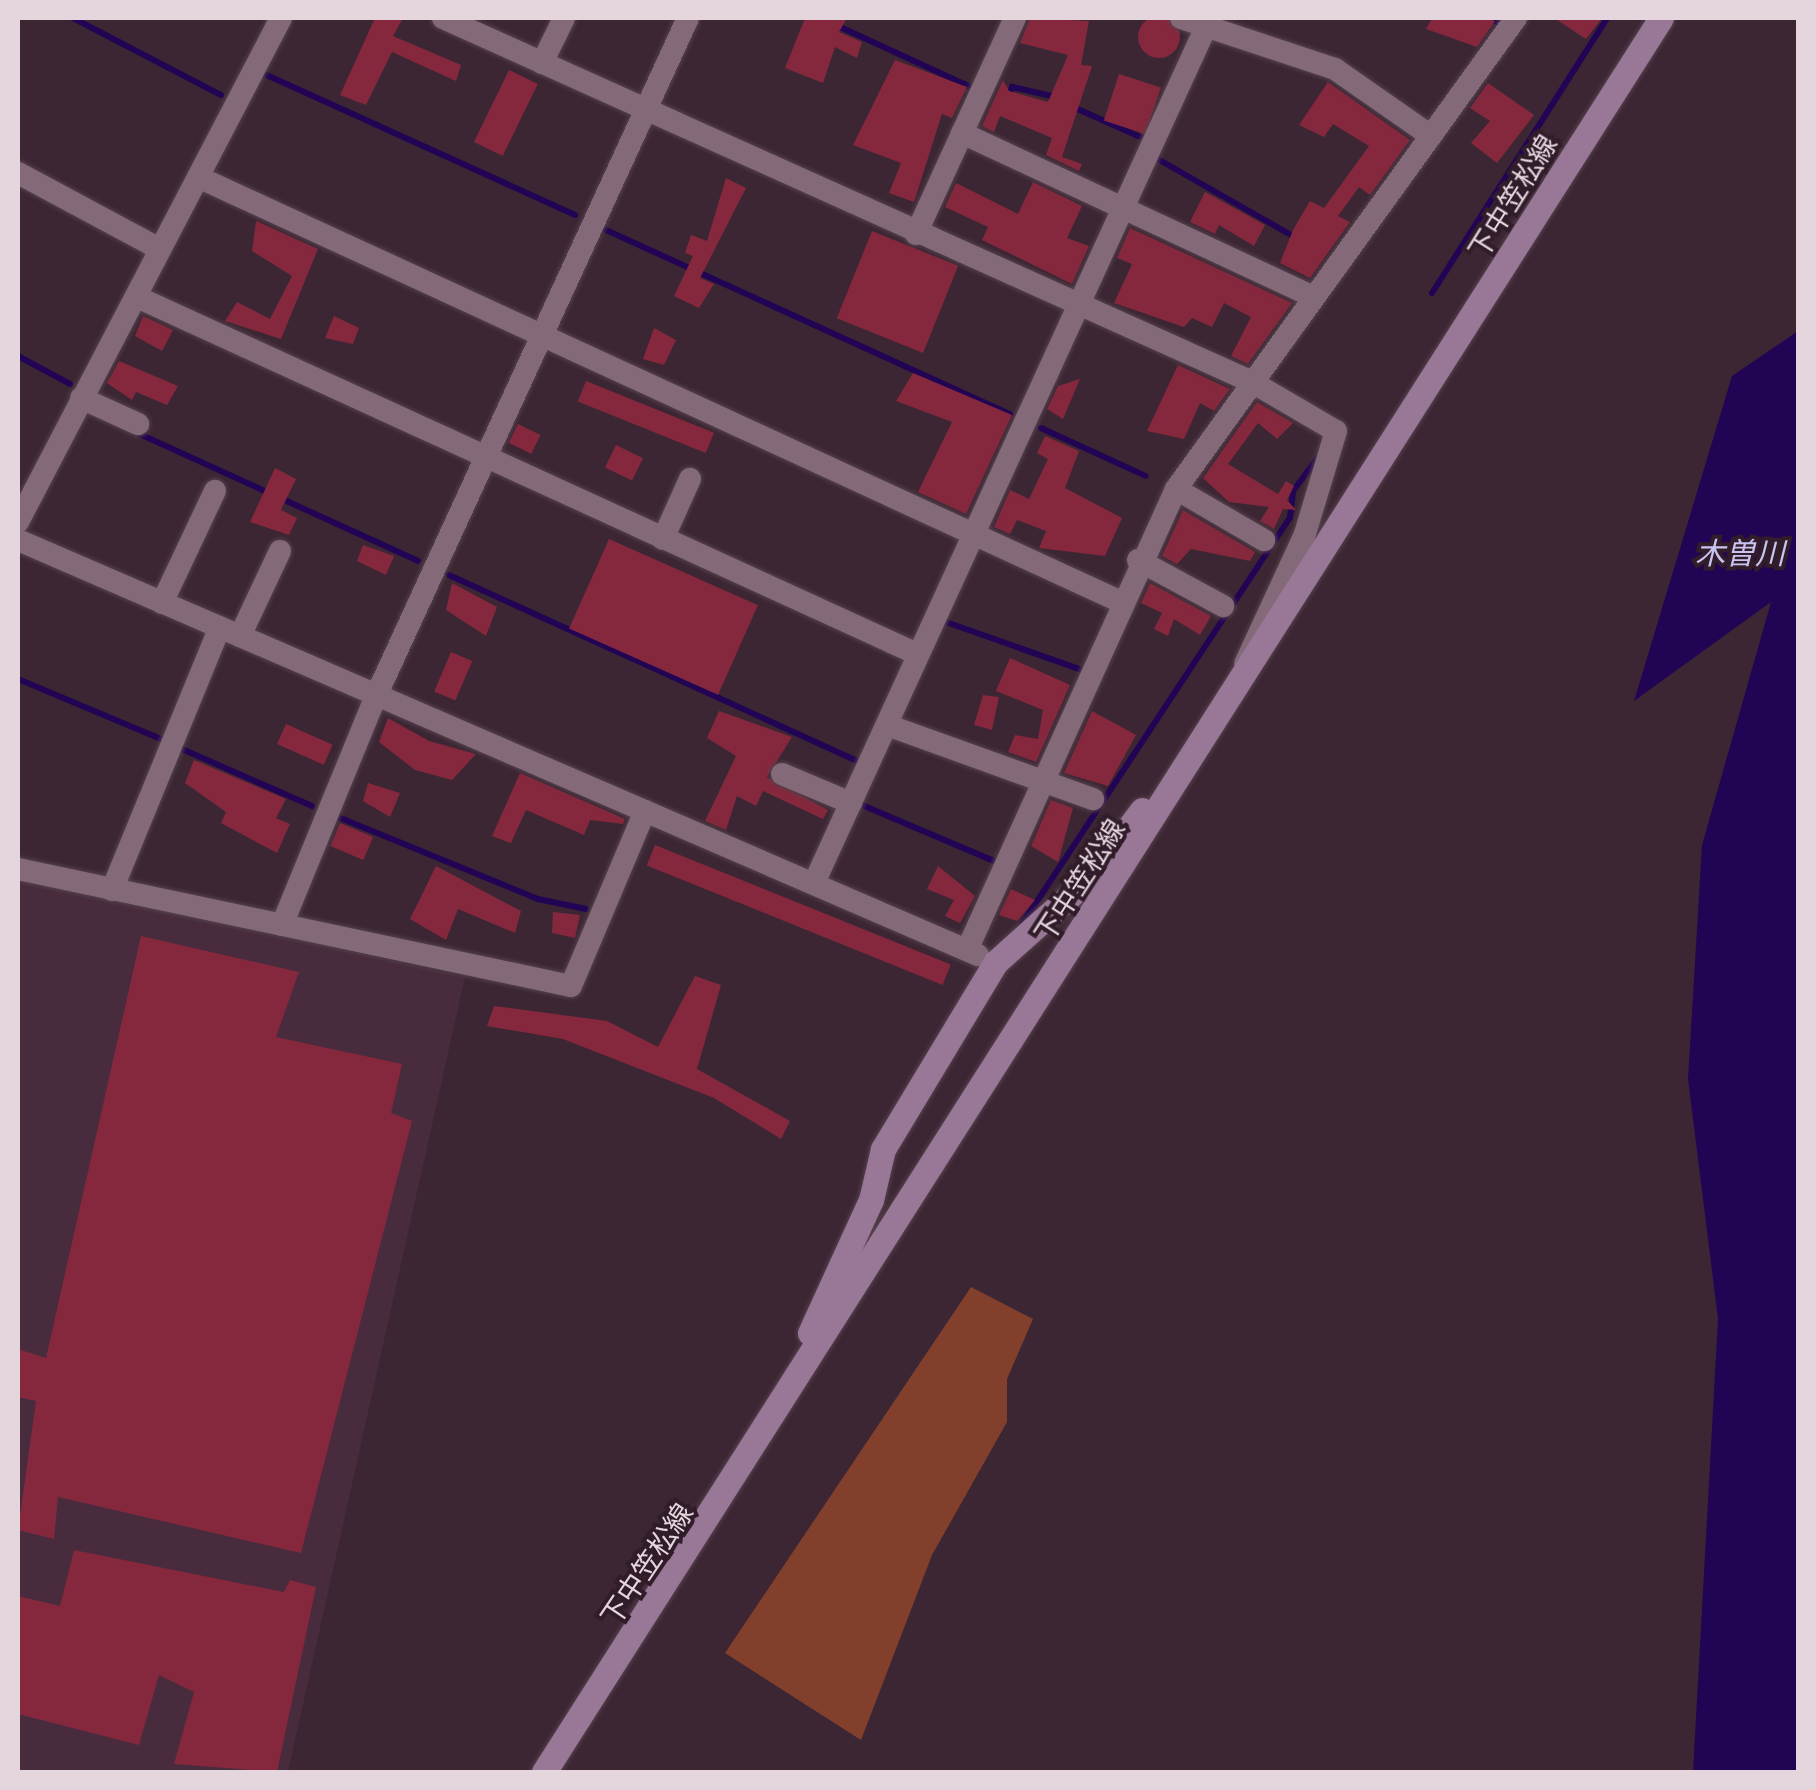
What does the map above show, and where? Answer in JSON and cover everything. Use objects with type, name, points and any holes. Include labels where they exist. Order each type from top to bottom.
[{"type":"main road","name":"下中笠松線","points":[[544,1772],[732,1490],[810,1353],[1178,782],[1661,18]]},
{"type":"main road","points":[[810,1353],[810,1325],[871,1200],[883,1149],[996,962],[1094,874],[1154,794],[1178,782]]},
{"type":"main road","points":[[533,1772],[572,1729]]},
{"type":"street","points":[[18,522],[280,18]]},
{"type":"street","points":[[443,18],[1252,382],[1336,431],[1336,443],[1246,670]]},
{"type":"street","points":[[542,64],[564,18]]},
{"type":"street","points":[[282,926],[376,696],[537,337],[688,18]]},
{"type":"street","points":[[916,234],[1015,18]]},
{"type":"street","points":[[1181,18],[1208,23],[1335,70],[1431,136]]},
{"type":"street","points":[[967,950],[1138,560],[1176,489],[1516,18]]},
{"type":"street","points":[[814,883],[1208,23]]},
{"type":"street","points":[[962,132],[1314,298]]},
{"type":"street","points":[[18,173],[158,248]]},
{"type":"street","points":[[198,177],[537,337],[974,532],[1119,602]]},
{"type":"street","points":[[137,298],[917,654]]},
{"type":"street","points":[[81,398],[138,424]]},
{"type":"street","points":[[662,539],[690,479]]},
{"type":"street","points":[[1176,489],[1264,540]]},
{"type":"street","points":[[162,603],[214,491]]},
{"type":"street","points":[[18,540],[996,962]]},
{"type":"street","points":[[112,890],[230,632],[280,551]]},
{"type":"street","points":[[1138,560],[1223,606]]},
{"type":"street","points":[[887,725],[1094,798]]},
{"type":"street","points":[[782,774],[851,803]]},
{"type":"street","points":[[18,869],[571,986],[645,811]]},
{"type":"shaded area","points":[[18,877],[465,977],[288,1772],[18,1772]]},
{"type":"shaded area","points":[[971,1287],[1033,1319],[1007,1379],[1007,1422],[932,1555],[861,1740],[725,1653]]},
{"type":"water","name":"木曽川","points":[[1798,331],[1798,1772],[1693,1772],[1718,1319],[1688,1079],[1702,845],[1771,602],[1634,701],[1732,376]]},
{"type":"building","points":[[1159,16],[1174,22],[1180,37],[1174,52],[1159,58],[1144,52],[1138,37],[1144,22]]},
{"type":"building","points":[[375,18],[403,18],[393,36],[461,65],[456,81],[392,52],[366,105],[340,95]]},
{"type":"building","points":[[805,18],[847,18],[839,32],[862,42],[857,58],[835,47],[823,83],[785,68]]},
{"type":"building","points":[[1030,18],[1089,21],[1081,65],[1092,66],[1062,157],[1082,164],[1079,171],[1046,155],[1052,138],[1000,116],[994,132],[982,126],[1003,80],[1009,91],[1048,102],[1068,55],[1020,43]]},
{"type":"building","points":[[1432,18],[1495,21],[1477,47],[1426,29]]},
{"type":"building","points":[[1554,18],[1602,18],[1586,39]]},
{"type":"building","points":[[895,60],[967,87],[952,118],[942,114],[914,202],[889,193],[901,163],[853,145]]},
{"type":"building","points":[[509,70],[538,84],[503,156],[474,142]]},
{"type":"building","points":[[1119,74],[1161,88],[1146,134],[1104,121]]},
{"type":"building","points":[[1328,82],[1410,140],[1370,195],[1359,187],[1338,216],[1350,222],[1310,278],[1280,263],[1293,230],[1310,201],[1324,208],[1369,146],[1333,124],[1324,137],[1299,125]]},
{"type":"building","points":[[1488,83],[1534,115],[1497,163],[1471,143],[1490,121],[1470,108]]},
{"type":"building","points":[[726,178],[746,188],[700,278],[714,284],[699,308],[674,296],[693,256],[685,253],[691,235],[707,241]]},
{"type":"building","points":[[1033,182],[1082,206],[1067,238],[1089,246],[1072,284],[982,240],[988,227],[945,207],[956,183],[1018,214]]},
{"type":"building","points":[[1205,192],[1265,225],[1254,246],[1219,225],[1215,234],[1190,222]]},
{"type":"building","points":[[256,221],[318,249],[281,339],[225,321],[237,302],[270,319],[292,276],[252,251]]},
{"type":"building","points":[[1130,228],[1292,303],[1248,364],[1231,356],[1251,317],[1224,303],[1212,327],[1192,318],[1184,327],[1114,303],[1132,264],[1117,258]]},
{"type":"building","points":[[872,231],[958,266],[923,353],[837,318]]},
{"type":"building","points":[[143,316],[173,330],[162,351],[135,336]]},
{"type":"building","points":[[334,316],[359,328],[353,344],[325,338]]},
{"type":"building","points":[[654,328],[676,340],[664,365],[643,359]]},
{"type":"building","points":[[119,361],[178,386],[167,405],[136,392],[132,400],[107,383]]},
{"type":"building","points":[[1178,365],[1230,389],[1214,411],[1200,403],[1184,439],[1147,431]]},
{"type":"building","points":[[913,373],[1012,415],[966,514],[918,492],[952,422],[896,401]]},
{"type":"building","points":[[1080,379],[1063,419],[1047,409],[1058,386]]},
{"type":"building","points":[[586,381],[714,433],[706,453],[578,401]]},
{"type":"building","points":[[1257,402],[1293,423],[1277,439],[1258,423],[1228,464],[1278,494],[1286,481],[1294,486],[1287,500],[1296,510],[1283,509],[1274,529],[1260,521],[1269,507],[1229,502],[1203,478]]},
{"type":"building","points":[[518,424],[540,435],[531,454],[509,443]]},
{"type":"building","points":[[1045,436],[1079,451],[1065,488],[1122,518],[1105,556],[1039,548],[1046,531],[1017,520],[1010,534],[994,527],[1010,490],[1029,499],[1048,459],[1037,453]]},
{"type":"building","points":[[616,445],[643,458],[632,481],[605,467]]},
{"type":"building","points":[[275,468],[296,479],[281,510],[297,518],[289,535],[250,522]]},
{"type":"building","points":[[1183,510],[1255,552],[1250,561],[1191,549],[1177,564],[1162,556]]},
{"type":"building","points":[[609,539],[758,605],[718,695],[569,629]]},
{"type":"building","points":[[363,545],[394,556],[386,575],[357,561]]},
{"type":"building","points":[[452,583],[497,607],[486,636],[446,610]]},
{"type":"building","points":[[1150,583],[1211,616],[1200,635],[1174,619],[1168,636],[1154,629],[1162,613],[1141,603]]},
{"type":"building","points":[[451,652],[472,661],[455,701],[434,692]]},
{"type":"building","points":[[1010,658],[1070,685],[1036,762],[1008,752],[1015,735],[1038,739],[1043,710],[996,691]]},
{"type":"building","points":[[983,695],[999,697],[992,730],[974,725]]},
{"type":"building","points":[[719,711],[792,737],[767,777],[828,810],[823,819],[763,791],[756,806],[737,796],[726,830],[705,821],[736,756],[707,738]]},
{"type":"building","points":[[1092,711],[1136,735],[1108,786],[1064,773]]},
{"type":"building","points":[[388,718],[429,741],[476,754],[452,780],[415,770],[379,742]]},
{"type":"building","points":[[286,724],[333,745],[324,765],[277,744]]},
{"type":"building","points":[[194,760],[286,799],[276,818],[290,824],[277,853],[221,823],[226,812],[185,783]]},
{"type":"building","points":[[520,773],[625,819],[623,824],[590,820],[584,835],[526,810],[511,843],[492,836]]},
{"type":"building","points":[[368,783],[400,793],[390,817],[363,801]]},
{"type":"building","points":[[1051,800],[1073,808],[1058,862],[1031,846]]},
{"type":"building","points":[[340,823],[373,837],[363,860],[330,846]]},
{"type":"building","points":[[655,845],[951,964],[943,985],[647,865]]},
{"type":"building","points":[[436,866],[521,911],[515,933],[458,909],[446,940],[410,919]]},
{"type":"building","points":[[938,866],[975,896],[960,923],[945,916],[954,900],[927,889]]},
{"type":"building","points":[[1011,889],[1035,900],[1017,921],[999,915]]},
{"type":"building","points":[[553,912],[580,915],[575,938],[552,933]]},
{"type":"building","points":[[141,936],[299,972],[276,1037],[402,1064],[391,1113],[412,1121],[301,1553],[58,1497],[54,1539],[18,1530],[36,1401],[18,1397],[18,1349],[46,1358]]},
{"type":"building","points":[[695,976],[721,985],[697,1069],[790,1121],[781,1139],[714,1098],[563,1039],[487,1026],[494,1006],[607,1021],[658,1047]]},
{"type":"building","points":[[74,1550],[284,1592],[290,1580],[316,1587],[277,1772],[174,1764],[194,1692],[159,1675],[139,1745],[18,1714],[18,1596],[60,1606]]},
{"type":"waterway","points":[[73,18],[221,95]]},
{"type":"waterway","points":[[1487,18],[1501,24]]},
{"type":"waterway","points":[[1432,293],[1607,18]]},
{"type":"waterway","points":[[838,26],[973,88]]},
{"type":"waterway","points":[[260,72],[575,215]]},
{"type":"waterway","points":[[1008,100],[1012,87],[1056,97]]},
{"type":"waterway","points":[[1073,107],[1140,137]]},
{"type":"waterway","points":[[1156,158],[1296,238]]},
{"type":"waterway","points":[[606,230],[1010,414]]},
{"type":"waterway","points":[[18,356],[70,384]]},
{"type":"waterway","points":[[1041,428],[1146,476]]},
{"type":"waterway","points":[[133,431],[418,561]]},
{"type":"waterway","points":[[1022,924],[1290,517],[1293,491],[1319,456]]},
{"type":"waterway","points":[[449,575],[857,761]]},
{"type":"waterway","points":[[943,621],[1079,669]]},
{"type":"waterway","points":[[18,679],[161,739]]},
{"type":"waterway","points":[[182,749],[312,806]]},
{"type":"waterway","points":[[862,805],[994,861]]},
{"type":"waterway","points":[[338,817],[538,899],[586,909]]}]
